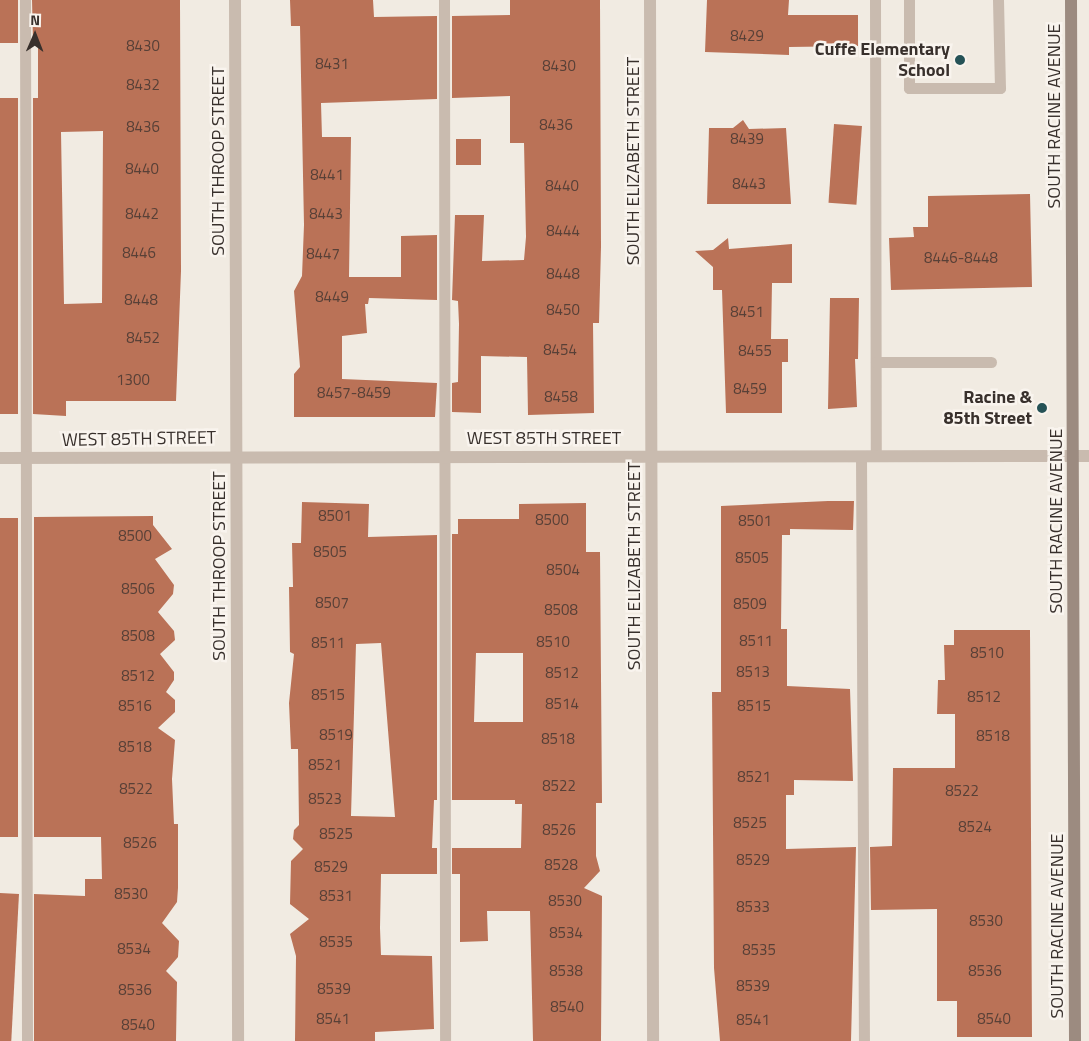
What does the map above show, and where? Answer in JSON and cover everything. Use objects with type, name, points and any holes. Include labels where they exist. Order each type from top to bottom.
[{"type":"street","name":"SOUTH THROOP STREET","points":[[235,0],[238,1041]]},
{"type":"street","name":"SOUTH ELIZABETH STREET","points":[[650,0],[653,1041]]},
{"type":"street","name":"SOUTH RACINE AVENUE","points":[[1072,0],[1075,1041]]},
{"type":"street","name":"WEST 85TH STREET","points":[[0,458],[651,455],[1089,456]]},
{"type":"lane","points":[[25,0],[27,1041]]},
{"type":"lane","points":[[444,0],[445,1041]]},
{"type":"lane","points":[[875,0],[876,456]]},
{"type":"lane","points":[[909,0],[909,88],[1000,88],[998,0]]},
{"type":"lane","points":[[876,362],[990,362]]},
{"type":"lane","points":[[861,456],[864,1041]]},
{"type":"building","points":[[0,0],[18,0],[18,43],[0,43]]},
{"type":"building","points":[[32,0],[180,0],[181,271],[176,401],[66,401],[66,416],[33,414],[33,98],[38,98],[38,42],[33,42]],"holes":[[[103,131],[102,303],[64,304],[61,132]]]},
{"type":"building","points":[[290,0],[373,0],[374,17],[437,16],[437,99],[321,103],[322,137],[351,137],[349,277],[401,277],[401,236],[437,235],[437,300],[369,298],[368,304],[365,304],[367,333],[342,336],[342,379],[437,383],[435,417],[294,417],[294,374],[300,367],[294,291],[302,276],[304,225],[300,26],[291,26]]},
{"type":"building","points":[[510,0],[600,0],[601,247],[599,323],[593,323],[594,413],[528,415],[527,357],[481,356],[481,413],[452,412],[452,383],[458,382],[459,324],[458,301],[452,300],[455,215],[484,215],[482,261],[524,260],[526,237],[524,143],[510,143],[510,96],[452,98],[452,16],[510,15]]},
{"type":"building","points":[[707,0],[789,0],[788,15],[858,15],[858,46],[789,47],[789,55],[705,52]]},
{"type":"building","points":[[0,98],[18,98],[18,414],[0,414]]},
{"type":"building","points":[[743,120],[749,129],[786,128],[791,204],[707,204],[709,128],[733,128]]},
{"type":"building","points":[[834,124],[862,126],[856,205],[828,203]]},
{"type":"building","points":[[456,139],[481,139],[481,165],[456,165]]},
{"type":"building","points":[[1030,194],[1032,287],[891,290],[889,238],[914,237],[913,227],[928,227],[928,196]]},
{"type":"building","points":[[728,238],[729,249],[792,244],[792,283],[772,283],[771,339],[788,339],[788,362],[782,362],[782,413],[726,413],[722,290],[713,290],[713,267],[695,251],[713,250]]},
{"type":"building","points":[[830,298],[859,298],[858,359],[855,359],[857,407],[828,409]]},
{"type":"building","points":[[854,501],[853,530],[790,529],[790,535],[782,535],[781,629],[787,629],[787,686],[850,689],[853,781],[794,780],[794,795],[786,795],[786,849],[856,847],[851,1041],[720,1041],[714,968],[712,692],[721,692],[721,506]]},
{"type":"building","points":[[302,502],[369,504],[368,537],[437,535],[437,800],[434,800],[432,848],[437,848],[437,874],[381,874],[380,928],[381,955],[432,956],[434,1029],[375,1032],[375,1041],[295,1041],[296,956],[290,934],[309,919],[290,904],[291,861],[303,849],[293,839],[294,830],[299,825],[298,749],[291,749],[289,703],[294,654],[290,652],[289,587],[293,587],[292,543],[301,543]],"holes":[[[381,643],[395,817],[351,816],[356,644]]]},
{"type":"building","points":[[586,503],[586,552],[600,552],[602,803],[596,803],[596,856],[600,871],[584,888],[602,896],[601,1041],[533,1041],[530,911],[487,911],[488,941],[460,942],[460,874],[452,874],[452,848],[521,848],[522,804],[515,804],[515,800],[452,800],[452,534],[458,534],[458,519],[519,519],[519,504]],"holes":[[[476,653],[523,653],[523,722],[474,722]]]},
{"type":"building","points":[[153,516],[153,525],[172,549],[155,559],[174,585],[173,594],[158,612],[174,631],[175,640],[160,654],[174,672],[174,680],[166,692],[175,700],[175,712],[158,728],[175,740],[172,779],[174,824],[178,824],[178,888],[177,902],[162,923],[179,941],[178,957],[166,971],[177,982],[176,1041],[34,1041],[34,894],[85,896],[85,879],[102,879],[101,837],[34,837],[34,517]]},
{"type":"building","points":[[0,518],[18,518],[18,837],[0,837]]},
{"type":"building","points":[[954,630],[1030,630],[1032,1037],[957,1037],[957,1001],[937,1001],[937,909],[871,910],[870,847],[892,846],[893,768],[955,768],[955,714],[937,714],[938,680],[945,680],[944,645],[954,645]]},
{"type":"building","points":[[0,893],[19,894],[11,1041],[0,1041]]},
{"type":"place","name":"Cuffe Elementary School","points":[[960,60]]},
{"type":"place","name":"Racine & 85th Street","points":[[1042,408]]}]
